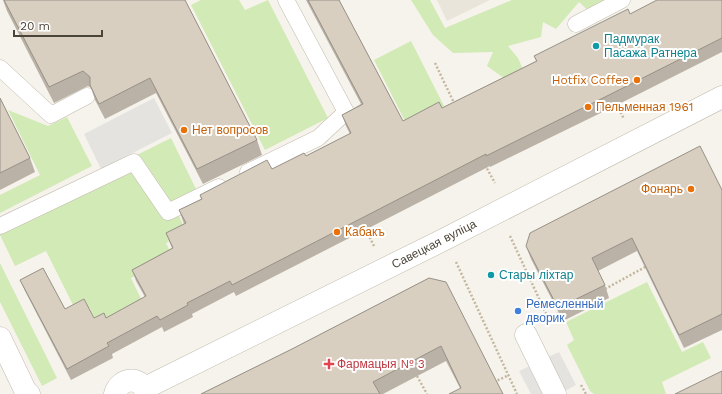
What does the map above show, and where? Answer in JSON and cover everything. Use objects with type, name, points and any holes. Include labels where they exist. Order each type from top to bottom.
[{"type":"street","name":"Савецкая вуліца","points":[[115,394],[119,385],[128,380],[138,382],[145,391],[722,97]]},
{"type":"street","points":[[526,335],[555,394]]},
{"type":"street","points":[[0,338],[26,392],[29,394]]},
{"type":"lane","points":[[0,226],[134,162],[168,212],[318,138],[346,112],[286,0]]},
{"type":"lane","points":[[576,24],[622,0]]},
{"type":"lane","points":[[0,68],[51,115],[87,96]]},
{"type":"path","points":[[435,63],[459,111]]},
{"type":"path","points":[[483,159],[502,209],[552,325]]},
{"type":"path","points":[[445,239],[517,394]]},
{"type":"path","points":[[605,289],[651,264]]},
{"type":"path","points":[[548,318],[559,313]]},
{"type":"path","points":[[489,385],[508,375]]},
{"type":"path","points":[[417,376],[427,394]]},
{"type":"path","points":[[579,380],[586,394]]},
{"type":"shaded area","points":[[437,0],[490,0],[447,21]]},
{"type":"shaded area","points":[[154,98],[172,133],[101,169],[84,134]]},
{"type":"shaded area","points":[[559,352],[576,385],[563,392],[546,358]]},
{"type":"shaded area","points":[[532,365],[546,394],[531,394],[519,371]]},
{"type":"green space","points":[[201,0],[239,0],[245,10],[268,0],[328,118],[265,150],[191,5]]},
{"type":"green space","points":[[411,0],[430,0],[445,28],[512,0],[617,0],[596,18],[579,2],[556,29],[543,22],[541,37],[508,46],[518,58],[525,74],[508,81],[487,66],[493,52],[453,53],[433,35]]},
{"type":"green space","points":[[411,41],[444,106],[407,125],[374,60]]},
{"type":"green space","points":[[8,110],[48,126],[67,117],[92,166],[0,213],[0,195],[40,175]]},
{"type":"green space","points":[[171,138],[196,189],[172,201],[187,233],[166,243],[173,257],[131,278],[145,307],[99,327],[89,307],[77,313],[46,251],[15,266],[0,235],[0,223]]},
{"type":"green space","points":[[0,263],[57,378],[42,386],[0,302]]},
{"type":"green space","points":[[647,282],[682,352],[703,342],[711,358],[662,382],[666,394],[594,394],[590,391],[567,345],[574,340],[566,322]]},
{"type":"building","points":[[4,0],[185,0],[257,140],[197,169],[150,78],[99,104],[90,85],[90,77],[83,71],[49,87]]},
{"type":"building","points":[[308,0],[339,0],[403,121],[439,102],[442,108],[537,61],[534,56],[628,9],[630,14],[657,0],[722,0],[722,38],[486,156],[486,154],[232,285],[230,281],[187,303],[188,305],[160,320],[157,316],[107,343],[109,346],[67,369],[20,280],[43,268],[65,309],[84,299],[94,318],[104,313],[106,318],[146,296],[132,270],[173,248],[166,233],[186,223],[179,210],[202,199],[200,195],[267,160],[272,169],[304,153],[306,156],[351,133],[342,115],[363,104]]},
{"type":"building","points":[[0,98],[30,158],[0,173]]},
{"type":"building","points":[[700,146],[722,190],[722,314],[679,335],[632,238],[592,258],[605,285],[558,308],[526,246],[530,233]]},
{"type":"building","points":[[429,278],[446,282],[503,394],[449,394],[461,388],[441,346],[373,382],[380,394],[201,394],[292,349]]},
{"type":"building","points":[[722,371],[722,394],[675,394]]},
{"type":"place","name":"Падмурак Пасажа Ратнера","points":[[596,46]]},
{"type":"place","name":"Hotfix Coffee","points":[[637,80]]},
{"type":"place","name":"Пельменная 1961","points":[[588,107]]},
{"type":"place","name":"Нет вопросов","points":[[184,130]]},
{"type":"place","name":"Фонарь","points":[[691,189]]},
{"type":"place","name":"Кабакъ","points":[[337,232]]},
{"type":"place","name":"Стары ліхтар","points":[[491,275]]},
{"type":"place","name":"Ремесленный дворик","points":[[518,311]]},
{"type":"place","name":"Фармацыя № 3","points":[[329,364]]}]
